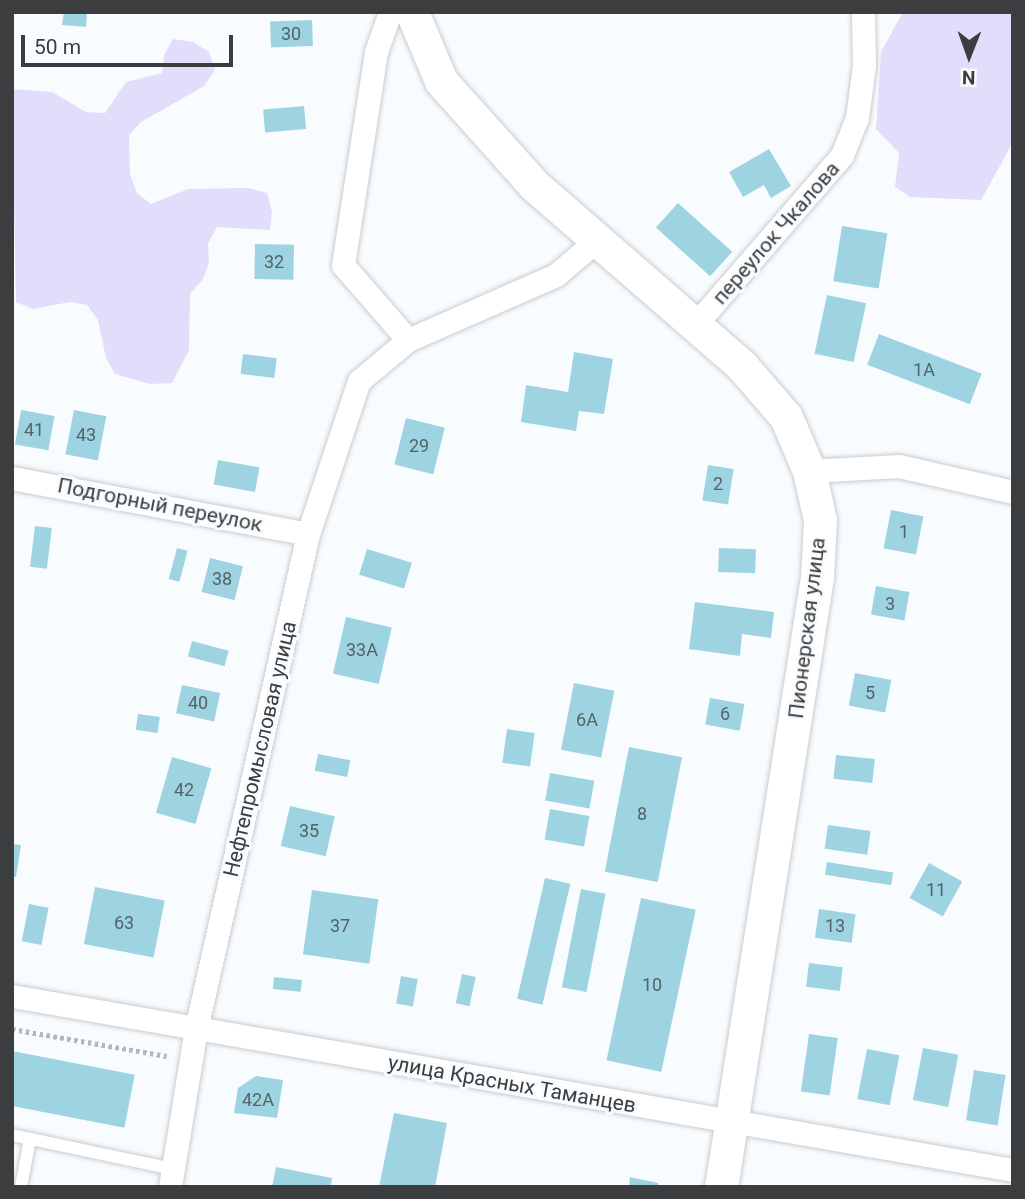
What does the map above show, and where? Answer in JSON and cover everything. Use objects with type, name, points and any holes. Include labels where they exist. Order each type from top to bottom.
[{"type":"main road","name":"Пионерская улица","points":[[412,12],[441,81],[534,185],[742,366],[786,416],[809,471],[820,520],[817,577],[721,1187]]},
{"type":"street","points":[[390,12],[376,52],[343,265],[408,340]]},
{"type":"street","name":"переулок Чкалова","points":[[695,326],[842,155],[857,118],[864,65],[863,12]]},
{"type":"street","name":"Нефтепромысловая улица","points":[[171,1178],[196,1029],[308,534],[359,380],[408,340],[556,275],[598,239]]},
{"type":"street","points":[[809,471],[900,466],[1013,492]]},
{"type":"street","name":"Подгорный переулок","points":[[12,478],[308,534]]},
{"type":"street","name":"улица Красных Таманцев","points":[[12,996],[1013,1170]]},
{"type":"lane","points":[[12,1135],[171,1178]]},
{"type":"lane","points":[[21,1187],[30,1139]]},
{"type":"path","points":[[12,1029],[190,1060]]},
{"type":"shaded area","points":[[903,12],[1013,12],[1013,142],[981,200],[910,197],[895,187],[899,153],[876,129],[881,52]]},
{"type":"shaded area","points":[[173,39],[193,42],[209,52],[215,70],[204,86],[141,122],[129,135],[130,174],[137,193],[151,204],[188,189],[249,188],[267,193],[272,212],[270,230],[217,227],[208,244],[209,263],[203,279],[190,294],[189,350],[172,383],[150,384],[115,374],[106,358],[98,320],[87,305],[70,302],[33,309],[16,302],[12,89],[52,92],[86,112],[105,113],[126,82],[162,73],[164,55]]},
{"type":"building","points":[[64,12],[87,12],[86,27],[62,25]]},
{"type":"building","points":[[312,20],[313,46],[271,47],[270,21]]},
{"type":"building","points":[[304,106],[306,129],[265,132],[263,110]]},
{"type":"building","points":[[769,149],[791,186],[771,198],[764,185],[743,197],[729,172]]},
{"type":"building","points":[[678,203],[732,252],[710,276],[656,228]]},
{"type":"building","points":[[842,226],[887,233],[879,289],[833,281]]},
{"type":"building","points":[[255,244],[294,245],[293,280],[254,279]]},
{"type":"building","points":[[827,295],[866,303],[854,362],[815,354]]},
{"type":"building","points":[[879,334],[982,373],[970,404],[867,365]]},
{"type":"building","points":[[574,352],[613,359],[604,414],[579,411],[576,431],[521,422],[526,385],[568,392]]},
{"type":"building","points":[[243,354],[277,358],[274,378],[241,374]]},
{"type":"building","points":[[21,410],[54,416],[48,450],[15,444]]},
{"type":"building","points":[[74,410],[106,416],[98,460],[65,454]]},
{"type":"building","points":[[406,418],[445,428],[433,474],[394,465]]},
{"type":"building","points":[[218,460],[259,467],[255,492],[214,485]]},
{"type":"building","points":[[708,465],[734,469],[728,505],[702,501]]},
{"type":"building","points":[[891,510],[923,516],[916,555],[884,548]]},
{"type":"building","points":[[35,526],[52,528],[47,569],[30,567]]},
{"type":"building","points":[[177,548],[188,551],[179,582],[169,579]]},
{"type":"building","points":[[719,548],[756,549],[755,573],[718,572]]},
{"type":"building","points":[[367,549],[412,563],[404,589],[359,575]]},
{"type":"building","points":[[210,558],[243,566],[235,600],[202,592]]},
{"type":"building","points":[[876,586],[909,592],[904,620],[871,615]]},
{"type":"building","points":[[695,602],[774,612],[771,638],[742,634],[740,656],[689,649]]},
{"type":"building","points":[[346,617],[392,628],[379,684],[333,674]]},
{"type":"building","points":[[192,641],[229,651],[225,666],[188,656]]},
{"type":"building","points":[[855,673],[891,680],[885,712],[849,705]]},
{"type":"building","points":[[574,683],[614,691],[601,758],[561,750]]},
{"type":"building","points":[[182,685],[220,693],[214,721],[176,713]]},
{"type":"building","points":[[710,698],[744,704],[740,731],[705,725]]},
{"type":"building","points":[[138,714],[160,717],[158,733],[136,730]]},
{"type":"building","points":[[507,729],[535,733],[530,767],[502,763]]},
{"type":"building","points":[[629,747],[682,757],[658,882],[605,872]]},
{"type":"building","points":[[318,754],[350,760],[347,777],[315,771]]},
{"type":"building","points":[[836,755],[875,759],[872,783],[833,779]]},
{"type":"building","points":[[172,757],[211,768],[195,824],[156,813]]},
{"type":"building","points":[[550,773],[594,781],[589,808],[545,801]]},
{"type":"building","points":[[290,806],[335,816],[326,856],[281,846]]},
{"type":"building","points":[[550,809],[589,816],[584,846],[545,840]]},
{"type":"building","points":[[828,825],[871,831],[867,855],[825,849]]},
{"type":"building","points":[[12,844],[21,845],[16,877],[12,876]]},
{"type":"building","points":[[827,862],[893,872],[891,885],[825,875]]},
{"type":"building","points":[[929,863],[962,881],[943,916],[910,898]]},
{"type":"building","points":[[545,878],[570,884],[542,1005],[517,999]]},
{"type":"building","points":[[95,887],[165,901],[154,957],[84,944]]},
{"type":"building","points":[[581,889],[606,894],[586,992],[562,987]]},
{"type":"building","points":[[312,890],[378,899],[369,964],[303,954]]},
{"type":"building","points":[[641,898],[696,910],[661,1072],[606,1060]]},
{"type":"building","points":[[29,904],[49,908],[41,945],[22,941]]},
{"type":"building","points":[[819,909],[856,914],[852,943],[815,938]]},
{"type":"building","points":[[809,963],[843,967],[840,991],[806,987]]},
{"type":"building","points":[[462,974],[476,977],[469,1006],[456,1003]]},
{"type":"building","points":[[401,976],[418,979],[413,1007],[396,1004]]},
{"type":"building","points":[[274,977],[302,980],[301,992],[273,989]]},
{"type":"building","points":[[809,1034],[838,1038],[830,1095],[801,1091]]},
{"type":"building","points":[[923,1048],[958,1055],[948,1107],[913,1100]]},
{"type":"building","points":[[867,1049],[899,1055],[890,1105],[857,1099]]},
{"type":"building","points":[[12,1051],[135,1075],[124,1128],[12,1106]]},
{"type":"building","points":[[974,1070],[1006,1075],[998,1125],[966,1120]]},
{"type":"building","points":[[256,1076],[283,1080],[277,1118],[234,1113],[238,1088]]},
{"type":"building","points":[[394,1113],[447,1123],[435,1187],[379,1187]]},
{"type":"building","points":[[276,1167],[332,1178],[331,1187],[272,1187]]},
{"type":"building","points":[[630,1177],[658,1183],[658,1187],[629,1187]]}]
